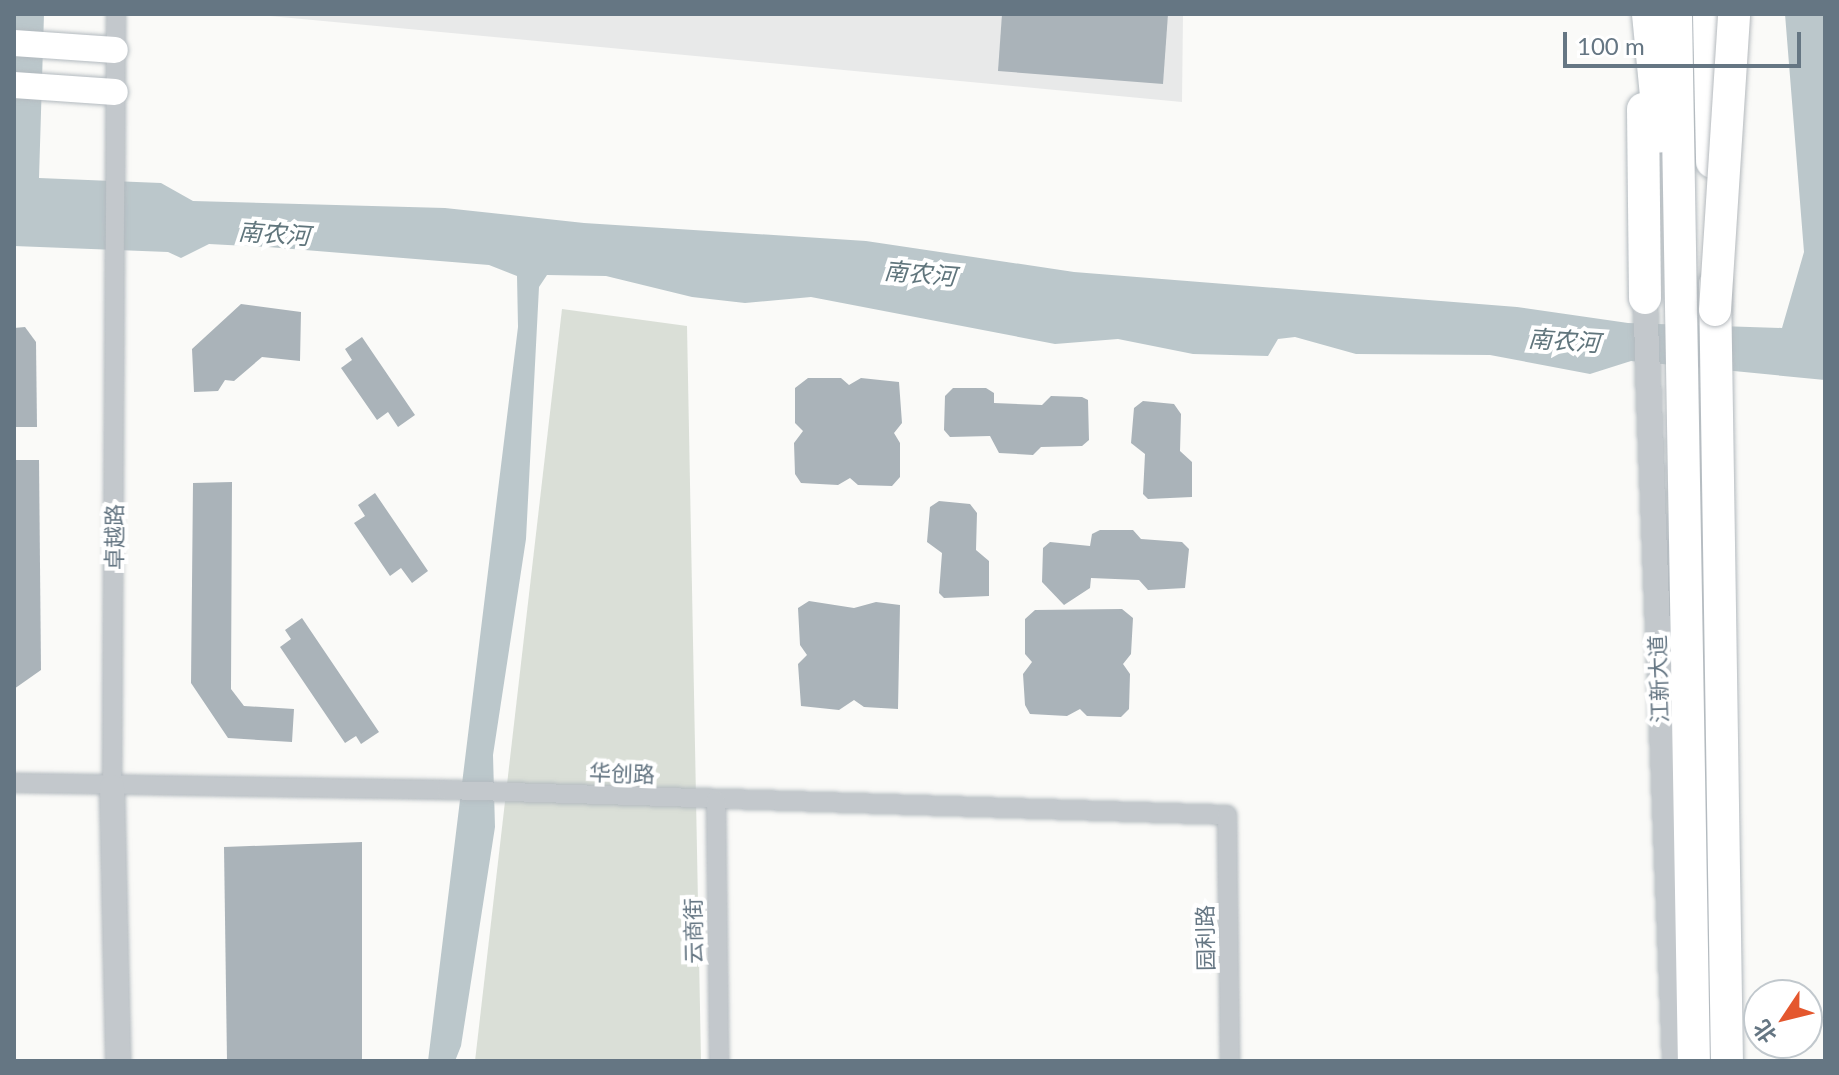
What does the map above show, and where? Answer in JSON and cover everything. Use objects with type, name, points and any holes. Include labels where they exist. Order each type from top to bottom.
[{"type":"highway","points":[[1645,14],[1645,298]]},
{"type":"highway","points":[[1645,14],[1681,306]]},
{"type":"highway","points":[[1676,14],[1681,306]]},
{"type":"highway","points":[[1709,14],[1723,306],[1733,421]]},
{"type":"highway","points":[[1727,1061],[1723,306],[1732,14]]},
{"type":"highway","name":"江新大道","points":[[1681,306],[1694,1061]]},
{"type":"main road","points":[[14,43],[115,50]]},
{"type":"main road","points":[[14,85],[115,92]]},
{"type":"street","name":"卓越路","points":[[116,14],[112,156],[112,787],[118,1061]]},
{"type":"street","name":"江新大道","points":[[1645,298],[1647,417],[1675,1061]]},
{"type":"street","points":[[1733,421],[1742,1061]]},
{"type":"street","name":"华创路","points":[[14,783],[112,787],[446,790],[1227,815]]},
{"type":"street","name":"云商街","points":[[716,801],[719,1061]]},
{"type":"street","name":"园利路","points":[[1227,815],[1230,1061]]},
{"type":"shaded area","points":[[250,14],[1183,14],[1182,102]]},
{"type":"shaded area","points":[[562,309],[687,326],[701,1061],[475,1061]]},
{"type":"water","name":"南农河","points":[[14,14],[44,14],[39,178],[161,183],[193,201],[445,208],[584,223],[866,241],[1074,272],[1517,307],[1628,323],[1782,328],[1804,252],[1785,14],[1825,14],[1825,380],[1631,361],[1590,374],[1490,355],[1356,354],[1295,337],[1278,339],[1268,356],[1193,354],[1118,339],[1055,344],[811,297],[745,303],[692,297],[606,276],[547,275],[539,287],[526,539],[493,755],[495,827],[461,1046],[455,1061],[428,1061],[518,327],[517,276],[489,265],[268,247],[209,244],[181,258],[168,252],[14,246]]},
{"type":"building","points":[[1002,14],[1168,14],[1163,84],[998,71]]},
{"type":"building","points":[[241,304],[301,312],[300,361],[262,357],[234,381],[225,380],[218,391],[194,392],[192,349]]},
{"type":"building","points":[[25,327],[36,342],[37,427],[14,427],[14,328]]},
{"type":"building","points":[[362,337],[415,415],[398,427],[388,412],[377,420],[341,368],[352,360],[345,349]]},
{"type":"building","points":[[808,378],[841,378],[849,385],[861,378],[899,382],[902,423],[894,433],[900,443],[900,477],[892,486],[858,485],[850,478],[838,485],[801,483],[795,474],[794,443],[803,431],[795,423],[795,388]]},
{"type":"building","points":[[953,388],[986,388],[994,393],[994,403],[1042,405],[1051,396],[1082,397],[1088,400],[1089,440],[1082,446],[1041,447],[1033,455],[999,453],[990,436],[950,437],[944,430],[945,396]]},
{"type":"building","points":[[1143,401],[1174,404],[1181,414],[1180,451],[1192,462],[1192,497],[1148,499],[1143,494],[1145,454],[1131,443],[1134,408]]},
{"type":"building","points":[[14,460],[39,460],[41,670],[14,689]]},
{"type":"building","points":[[232,482],[231,689],[244,706],[294,709],[292,742],[228,738],[191,683],[193,483]]},
{"type":"building","points":[[375,493],[428,571],[412,583],[401,568],[390,576],[354,523],[365,516],[358,505]]},
{"type":"building","points":[[939,501],[970,504],[977,513],[976,550],[989,561],[989,596],[944,598],[939,593],[942,553],[927,542],[930,507]]},
{"type":"building","points":[[1100,530],[1133,530],[1141,539],[1182,542],[1189,549],[1185,588],[1148,590],[1139,580],[1091,578],[1090,588],[1064,605],[1042,582],[1043,548],[1050,542],[1090,546],[1092,534]]},
{"type":"building","points":[[809,601],[854,608],[876,602],[900,605],[898,709],[864,707],[854,700],[839,710],[801,706],[798,664],[807,655],[800,645],[798,608]]},
{"type":"building","points":[[1122,609],[1133,618],[1131,654],[1123,664],[1130,674],[1129,709],[1121,717],[1087,716],[1080,709],[1067,716],[1030,714],[1025,705],[1023,674],[1032,662],[1025,654],[1025,619],[1035,610]]},
{"type":"building","points":[[302,618],[379,732],[361,744],[356,736],[345,743],[280,647],[291,639],[285,630]]},
{"type":"building","points":[[362,842],[362,1061],[227,1061],[224,847]]}]
